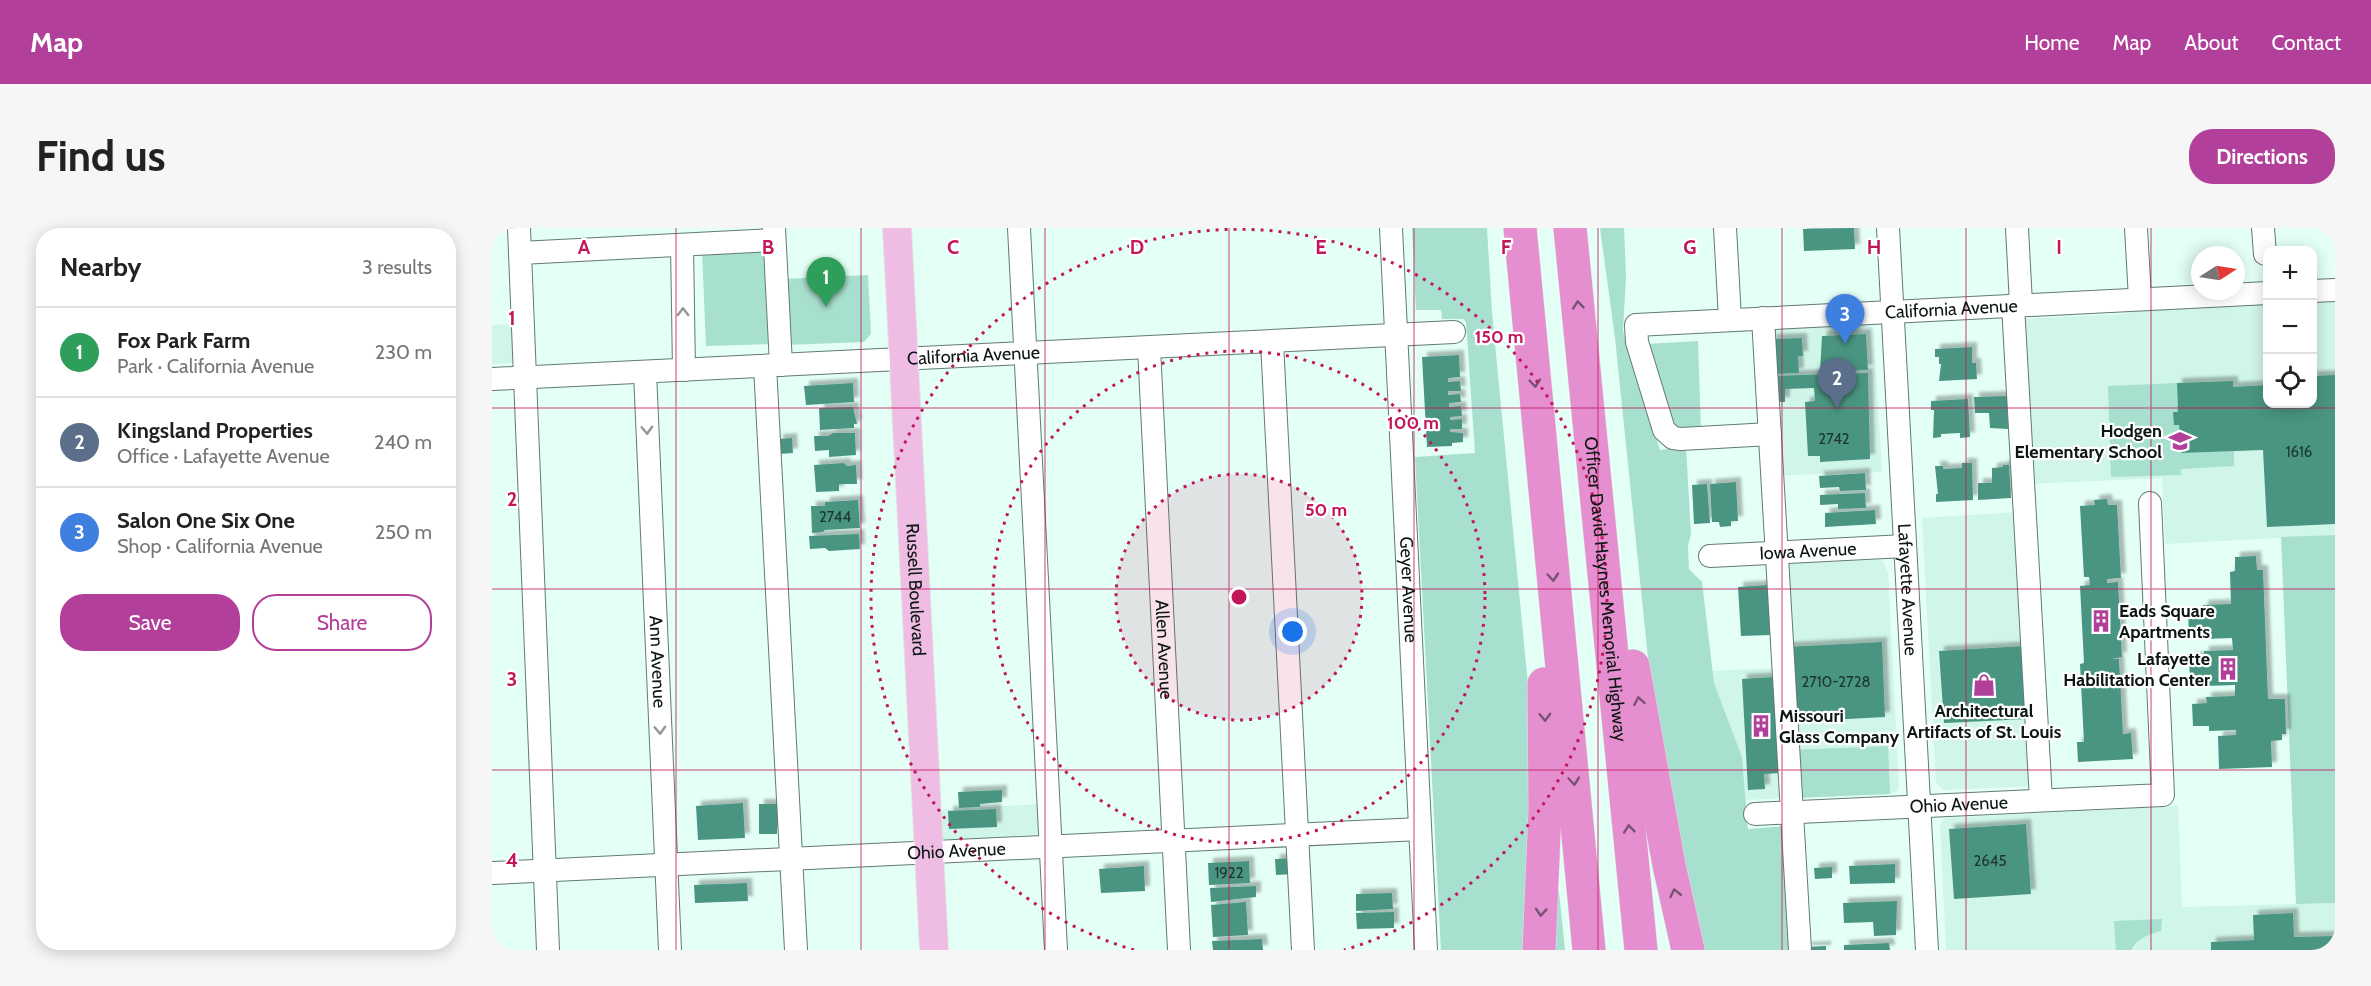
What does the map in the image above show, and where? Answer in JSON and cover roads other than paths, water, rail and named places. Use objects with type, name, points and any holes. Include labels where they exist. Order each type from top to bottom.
[{"type":"highway","points":[[1520,228],[1590,950]]},
{"type":"highway","name":"Officer David Haynes Memorial Highway","points":[[1570,228],[1641,950]]},
{"type":"highway","points":[[1602,552],[1627,633],[1669,865],[1688,950]]},
{"type":"highway","points":[[1539,950],[1545,810],[1545,657],[1557,618]]},
{"type":"main road","name":"Russell Boulevard","points":[[880,228],[895,360],[920,854],[916,950]]},
{"type":"main road","name":"Russell Boulevard","points":[[895,360],[897,228]]},
{"type":"main road","name":"Russell Boulevard","points":[[920,854],[934,950]]},
{"type":"street","points":[[519,228],[548,950]]},
{"type":"street","points":[[1027,228],[1019,228],[1056,950]]},
{"type":"street","name":"Geyer Avenue","points":[[1391,228],[1426,950]]},
{"type":"street","points":[[1725,228],[1730,320]]},
{"type":"street","name":"Lafayette Avenue","points":[[1888,228],[1927,950]]},
{"type":"street","points":[[2018,228],[2017,304],[2041,800]]},
{"type":"street","points":[[2136,228],[2140,299]]},
{"type":"street","points":[[2263,228],[2264,246]]},
{"type":"street","points":[[520,253],[682,245],[774,234],[773,366],[796,950]]},
{"type":"street","points":[[682,245],[684,370]]},
{"type":"street","points":[[2317,291],[2335,290]]},
{"type":"street","name":"California Avenue","points":[[1770,434],[1681,439],[1668,435],[1664,430],[1637,342],[1636,325],[1892,310],[2263,293]]},
{"type":"street","points":[[1763,318],[1800,950]]},
{"type":"street","name":"California Avenue","points":[[492,379],[1454,332]]},
{"type":"street","points":[[1272,342],[1303,950]]},
{"type":"street","name":"Allen Avenue","points":[[1149,348],[1179,950]]},
{"type":"street","name":"Ann Avenue","points":[[645,372],[670,950]]},
{"type":"street","name":"Ohio Avenue","points":[[1755,814],[2163,795],[2150,503]]},
{"type":"street","name":"Iowa Avenue","points":[[1710,556],[1905,546]]},
{"type":"street","name":"Ohio Avenue","points":[[492,873],[1420,829]]},
{"type":"place","name":"Fox Park Farm","points":[[826,307]]},
{"type":"place","name":"Salon One Six One","points":[[1845,344]]},
{"type":"place","name":"Kingsland Properties","points":[[1837,408]]},
{"type":"place","name":"Hodgen Elementary School","points":[[2180,441]]},
{"type":"place","name":"Eads Square Apartments","points":[[2101,621]]},
{"type":"place","name":"Lafayette Habilitation Center","points":[[2228,669]]},
{"type":"place","name":"Architectural Artifacts of St. Louis","points":[[1984,685]]},
{"type":"place","name":"Missouri Glass Company","points":[[1761,726]]}]
